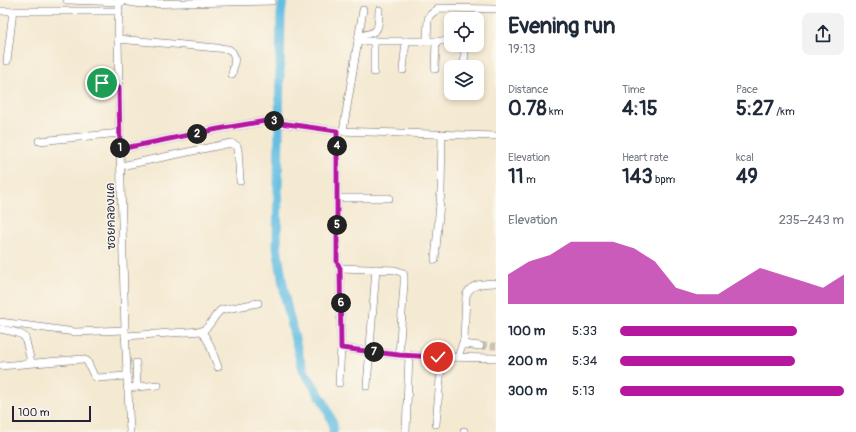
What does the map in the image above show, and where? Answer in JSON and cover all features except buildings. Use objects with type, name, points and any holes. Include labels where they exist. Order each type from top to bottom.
[{"type":"street","points":[[67,0],[120,1],[141,4],[272,0]]},
{"type":"street","points":[[129,2],[165,0]]},
{"type":"street","name":"ซอยคลองแค","points":[[120,1],[118,39],[120,149],[125,333],[130,432]]},
{"type":"street","points":[[427,41],[428,18],[439,8],[496,8]]},
{"type":"street","points":[[339,383],[341,348],[337,198],[340,131],[358,39],[362,10]]},
{"type":"street","points":[[358,39],[376,31],[378,26],[378,10]]},
{"type":"street","points":[[0,11],[119,11]]},
{"type":"street","points":[[7,61],[13,11]]},
{"type":"street","points":[[118,39],[232,50],[234,55],[232,74]]},
{"type":"street","points":[[358,39],[374,41],[444,41]]},
{"type":"street","points":[[374,41],[374,72]]},
{"type":"street","points":[[403,70],[406,41]]},
{"type":"street","points":[[435,69],[436,41]]},
{"type":"street","points":[[102,83],[119,87]]},
{"type":"street","points":[[120,149],[218,129],[274,121],[340,131],[496,136]]},
{"type":"street","points":[[39,141],[120,133]]},
{"type":"street","points":[[435,260],[441,191],[442,134]]},
{"type":"street","points":[[121,166],[231,143],[237,146],[238,149],[240,181]]},
{"type":"street","points":[[337,198],[389,198]]},
{"type":"street","points":[[338,262],[376,269],[395,270],[403,273],[399,355]]},
{"type":"street","points":[[367,386],[376,269]]},
{"type":"street","points":[[458,357],[463,344],[465,331],[467,291],[476,285],[494,283]]},
{"type":"street","points":[[0,322],[75,332],[125,333],[202,331],[207,328],[217,313],[221,310],[258,303]]},
{"type":"street","points":[[0,329],[13,331],[22,334],[25,337],[30,362]]},
{"type":"street","points":[[202,331],[209,343],[218,367]]},
{"type":"street","points":[[463,344],[480,346]]},
{"type":"street","points":[[341,348],[399,355],[496,358]]},
{"type":"street","points":[[406,432],[409,355]]},
{"type":"street","points":[[436,424],[442,357]]},
{"type":"street","points":[[0,366],[30,362],[82,359],[87,361],[94,376],[98,378],[127,376]]},
{"type":"street","points":[[136,363],[137,387]]},
{"type":"street","points":[[127,388],[158,385]]},
{"type":"waterway","points":[[283,0],[281,14],[277,247],[286,302],[300,360],[304,371],[325,404],[333,424],[333,432]]},
{"type":"tunnel","points":[[480,346],[496,346]]},
{"type":"route","points":[[102,83],[119,87],[120,149],[266,121],[337,131],[337,262],[340,268],[341,348],[399,355],[438,357]]}]
